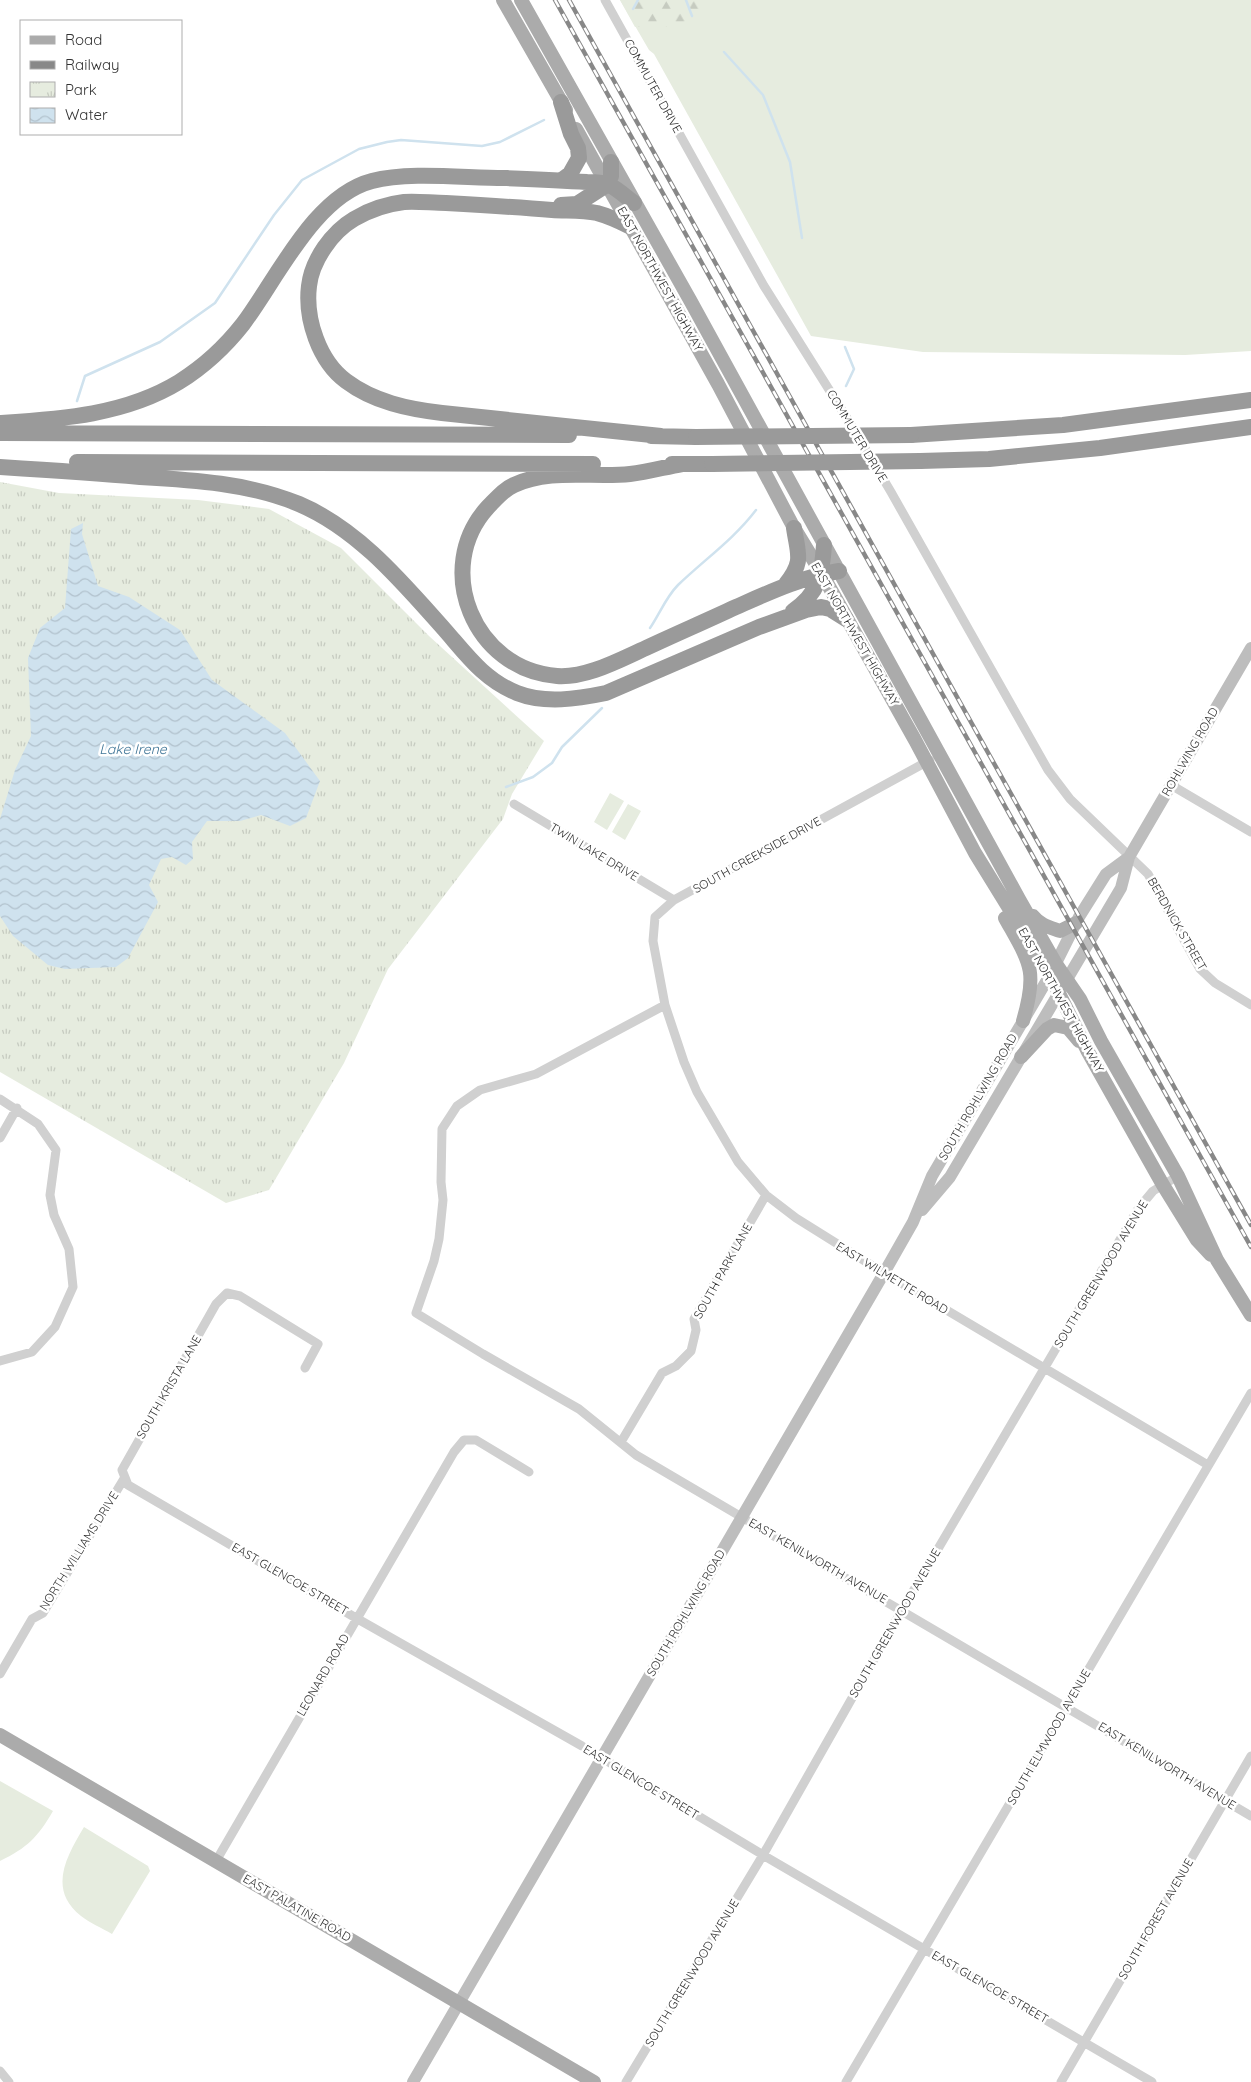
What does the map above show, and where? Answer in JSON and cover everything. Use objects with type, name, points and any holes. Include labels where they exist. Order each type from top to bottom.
[{"type":"highway","points":[[561,102],[570,134],[578,148],[579,158],[574,168],[562,180]]},
{"type":"highway","points":[[524,207],[577,204],[608,184],[611,176],[611,162]]},
{"type":"highway","points":[[0,423],[58,419],[114,408],[156,395],[179,382],[216,355],[232,337],[316,217],[328,205],[357,187],[371,181],[400,176],[562,180],[608,184],[634,203]]},
{"type":"highway","points":[[629,226],[597,213],[524,207],[406,202],[386,205],[369,212],[342,228],[321,254],[309,285],[311,321],[323,354],[344,380],[367,395],[415,410],[661,436]]},
{"type":"highway","points":[[0,433],[696,437],[911,435],[1063,425],[1251,400]]},
{"type":"highway","points":[[0,462],[712,464],[920,461],[989,459],[1119,445],[1251,427]]},
{"type":"highway","points":[[682,464],[630,474],[553,476],[514,485],[501,493],[475,523],[463,559],[464,595],[472,617],[483,638],[502,656],[523,666],[541,673],[558,676],[572,675],[596,669],[625,657],[786,584],[839,571]]},
{"type":"highway","points":[[0,467],[208,481],[276,495],[301,505],[327,518],[369,551],[409,590],[483,672],[498,684],[518,693],[541,699],[582,698],[606,693],[806,610],[822,607],[830,609],[846,619]]},
{"type":"highway","points":[[786,584],[797,570],[799,556],[794,528]]},
{"type":"highway","points":[[788,616],[810,597],[822,574],[824,545]]},
{"type":"main road","name":"EAST NORTHWEST HIGHWAY","points":[[504,0],[608,184],[629,226],[718,384],[794,528],[822,574],[927,762],[975,853],[1053,969]]},
{"type":"main road","name":"EAST NORTHWEST HIGHWAY","points":[[520,0],[690,300],[1019,899],[1062,985],[1087,1050],[1163,1185],[1197,1240],[1217,1260]]},
{"type":"main road","points":[[975,853],[977,868],[1028,963],[1031,973],[1031,995],[1023,1021]]},
{"type":"main road","points":[[1019,899],[1038,922],[1047,927],[1060,931],[1076,924]]},
{"type":"main road","name":"EAST NORTHWEST HIGHWAY","points":[[1062,985],[1080,1000],[1101,1041],[1178,1176],[1217,1260],[1251,1315]]},
{"type":"main road","points":[[1021,1057],[1047,1029],[1054,1025],[1068,1028],[1087,1050]]},
{"type":"main road","name":"EAST PALATINE ROAD","points":[[0,1735],[594,2082]]},
{"type":"street","name":"COMMUTER DRIVE","points":[[605,0],[764,286],[886,483],[1048,770],[1070,799],[1129,857]]},
{"type":"street","name":"ROHLWING ROAD","points":[[1062,985],[1121,888],[1129,857],[1251,648]]},
{"type":"street","name":"SOUTH CREEKSIDE DRIVE","points":[[665,1005],[654,941],[655,918],[674,900],[941,755]]},
{"type":"street","points":[[1171,785],[1251,832]]},
{"type":"street","name":"TWIN LAKE DRIVE","points":[[514,804],[674,900]]},
{"type":"street","name":"ROHLWING ROAD","points":[[1053,969],[1076,924],[1106,874],[1129,857]]},
{"type":"street","name":"BERDNICK STREET","points":[[1129,857],[1148,874],[1200,969],[1215,983],[1251,1005]]},
{"type":"street","name":"SOUTH ROHLWING ROAD","points":[[413,2082],[884,1273],[913,1222],[932,1176],[1053,969]]},
{"type":"street","name":"SOUTH ROHLWING ROAD","points":[[913,1222],[950,1177],[1062,985]]},
{"type":"street","name":"EAST WILMETTE ROAD","points":[[665,1005],[684,1062],[697,1092],[738,1162],[766,1195],[796,1218],[884,1273],[1208,1465]]},
{"type":"street","name":"EAST KENILWORTH AVENUE","points":[[665,1005],[536,1074],[480,1090],[457,1106],[442,1129],[441,1182],[444,1200],[439,1240],[434,1261],[416,1312],[483,1354],[579,1409],[636,1455],[1067,1706],[1251,1816]]},
{"type":"street","points":[[0,1099],[38,1124],[56,1150],[50,1195],[54,1215],[69,1249],[73,1287],[55,1327],[32,1352],[0,1361]]},
{"type":"street","points":[[0,1138],[16,1108]]},
{"type":"street","name":"SOUTH GREENWOOD AVENUE","points":[[626,2082],[763,1855],[902,1610],[1138,1209],[1153,1191],[1178,1176]]},
{"type":"street","name":"SOUTH PARK LANE","points":[[621,1442],[662,1373],[676,1366],[691,1352],[696,1330],[694,1319],[766,1195]]},
{"type":"street","name":"SOUTH KRISTA LANE","points":[[126,1481],[122,1470],[216,1304],[227,1293],[240,1296],[318,1344],[305,1368]]},
{"type":"street","name":"SOUTH ELMWOOD AVENUE","points":[[846,2082],[1251,1393]]},
{"type":"street","name":"LEONARD ROAD","points":[[216,1861],[454,1452],[464,1440],[476,1440],[529,1472]]},
{"type":"street","name":"EAST GLENCOE STREET","points":[[126,1481],[356,1618],[601,1757],[763,1855],[1152,2082]]},
{"type":"street","name":"NORTH WILLIAMS DRIVE","points":[[0,1674],[32,1619],[43,1613],[126,1481]]},
{"type":"street","name":"SOUTH FOREST AVENUE","points":[[1061,2082],[1251,1756]]},
{"type":"street","points":[[0,2071],[9,2082]]},
{"type":"green space","points":[[620,0],[1251,0],[1251,351],[1185,355],[923,352],[811,336],[654,54],[649,50]]},
{"type":"green space","points":[[620,0],[703,0],[694,26],[635,27]]},
{"type":"green space","points":[[0,482],[59,493],[198,500],[269,509],[341,548],[429,636],[544,741],[512,794],[503,819],[388,969],[344,1063],[269,1190],[226,1203],[0,1072]]},
{"type":"green space","points":[[610,793],[624,801],[607,830],[594,822]]},
{"type":"green space","points":[[628,804],[641,811],[625,840],[612,832]]},
{"type":"green space","points":[[0,1781],[53,1811],[31,1841],[0,1861]]},
{"type":"green space","points":[[84,1827],[148,1866],[150,1871],[112,1934],[81,1916],[71,1906],[65,1895],[63,1872],[72,1849]]},
{"type":"water","name":"Lake Irene","points":[[83,523],[82,534],[98,586],[129,597],[180,630],[212,680],[285,733],[320,781],[306,818],[290,826],[261,815],[240,821],[207,821],[192,842],[193,859],[186,865],[172,857],[161,859],[149,885],[158,902],[128,958],[116,967],[65,969],[48,965],[13,936],[0,916],[0,819],[15,770],[31,736],[28,658],[40,628],[65,608],[71,529]]},
{"type":"waterway","points":[[633,9],[638,0]]},
{"type":"waterway","points":[[686,0],[692,16]]},
{"type":"waterway","points":[[724,52],[763,95],[790,162],[802,238]]},
{"type":"waterway","points":[[77,401],[85,376],[160,342],[215,303],[274,215],[302,180],[359,149],[387,142],[401,140],[482,146],[500,142],[544,120]]},
{"type":"waterway","points":[[845,347],[854,369],[846,386]]},
{"type":"waterway","points":[[650,628],[666,600],[678,585],[729,540],[756,510]]},
{"type":"waterway","points":[[506,787],[533,777],[552,763],[562,747],[602,708]]},
{"type":"railway","points":[[555,0],[1251,1247]]},
{"type":"railway","points":[[569,0],[1251,1225]]}]
